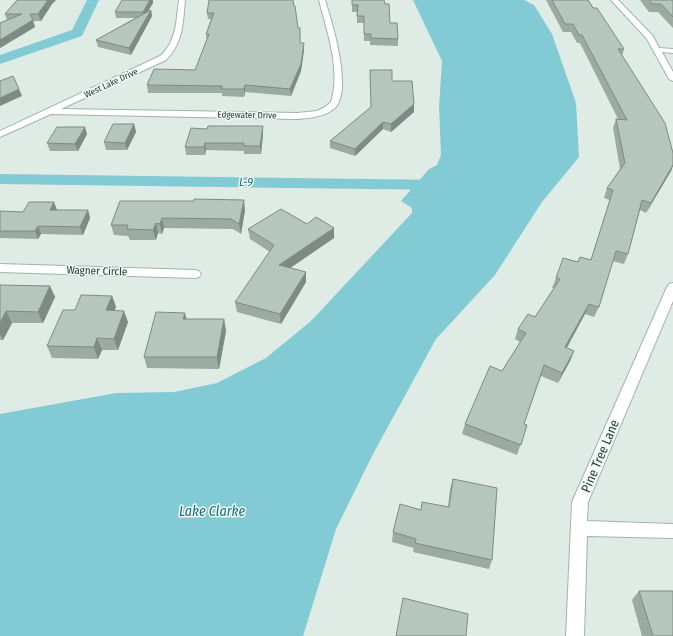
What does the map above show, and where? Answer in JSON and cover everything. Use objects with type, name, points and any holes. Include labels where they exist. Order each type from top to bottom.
[{"type":"street","name":"West Lake Drive","points":[[0,134],[149,66],[168,54],[177,41],[182,0]]},
{"type":"street","name":"Edgewater Drive","points":[[50,111],[297,116],[319,113],[333,105],[336,99],[338,74],[338,60],[322,0]]},
{"type":"street","points":[[614,0],[650,38],[673,79]]},
{"type":"street","points":[[657,50],[673,51]]},
{"type":"street","name":"Wagner Circle","points":[[0,268],[195,274]]},
{"type":"street","name":"Pine Tree Lane","points":[[575,636],[580,502],[673,287]]},
{"type":"street","points":[[579,528],[673,531]]},
{"type":"water","name":"Lake Clarke","points":[[413,0],[524,0],[534,5],[552,34],[576,103],[579,157],[542,202],[495,275],[436,339],[373,454],[336,529],[303,636],[0,636],[0,414],[116,393],[174,392],[217,383],[266,358],[311,321],[412,213],[412,208],[401,201],[429,169],[437,165],[441,155],[439,107],[442,61]]},
{"type":"building","points":[[17,0],[48,0],[38,14],[30,14],[33,20],[0,40],[0,23],[22,14],[5,14]]},
{"type":"building","points":[[122,0],[150,0],[143,12],[115,12]]},
{"type":"building","points":[[209,0],[293,0],[298,28],[300,28],[300,43],[304,43],[301,64],[290,89],[245,85],[244,89],[221,89],[222,86],[147,85],[154,69],[195,70],[209,34],[206,34],[214,13],[207,13]]},
{"type":"building","points":[[352,0],[384,0],[385,4],[389,4],[390,23],[397,23],[398,39],[371,38],[371,34],[364,34],[364,16],[357,16],[358,5],[352,5]]},
{"type":"building","points":[[552,0],[588,0],[593,8],[597,8],[624,49],[618,49],[665,123],[673,153],[673,165],[651,203],[642,200],[628,254],[616,251],[599,307],[589,304],[565,347],[574,351],[562,373],[544,365],[524,424],[527,425],[521,445],[465,424],[490,366],[502,371],[526,333],[518,329],[528,314],[535,317],[560,279],[556,278],[563,258],[578,262],[580,257],[591,260],[613,190],[607,188],[625,163],[616,119],[627,120],[582,35],[579,35],[573,24],[565,24]]},
{"type":"building","points":[[649,0],[673,0],[673,17],[661,4],[652,4]]},
{"type":"building","points":[[151,10],[129,48],[96,40]]},
{"type":"building","points":[[370,70],[392,70],[392,81],[412,81],[414,104],[391,124],[383,122],[355,149],[330,141],[371,107]]},
{"type":"building","points":[[13,76],[19,89],[0,98],[0,81]]},
{"type":"building","points":[[113,124],[134,124],[125,143],[104,142]]},
{"type":"building","points":[[208,126],[263,126],[260,146],[244,146],[244,143],[205,143],[204,147],[185,147],[191,128],[207,129]]},
{"type":"building","points":[[57,127],[85,127],[75,144],[47,143]]},
{"type":"building","points":[[194,199],[244,200],[239,224],[231,219],[162,218],[160,224],[156,223],[153,230],[127,229],[128,225],[111,225],[120,201],[194,201]]},
{"type":"building","points":[[29,202],[54,202],[50,210],[88,210],[80,227],[38,226],[35,231],[0,231],[0,211],[23,212]]},
{"type":"building","points":[[281,209],[307,224],[316,217],[334,228],[279,265],[306,272],[280,314],[235,302],[274,245],[248,229]]},
{"type":"building","points":[[0,285],[50,286],[38,312],[6,311],[0,323]]},
{"type":"building","points":[[81,295],[112,296],[106,310],[124,311],[114,339],[97,338],[94,347],[47,346],[63,310],[75,310]]},
{"type":"building","points":[[156,312],[185,313],[183,319],[224,319],[217,357],[144,357]]},
{"type":"building","points":[[453,479],[497,488],[492,560],[415,543],[416,539],[393,532],[400,504],[421,510],[422,502],[449,507]]},
{"type":"building","points":[[639,591],[673,591],[673,636],[653,636]]},
{"type":"building","points":[[403,598],[468,614],[466,636],[396,636]]},
{"type":"waterway","points":[[0,60],[77,33],[93,0]]},
{"type":"waterway","name":"L-9","points":[[0,179],[445,185]]}]
